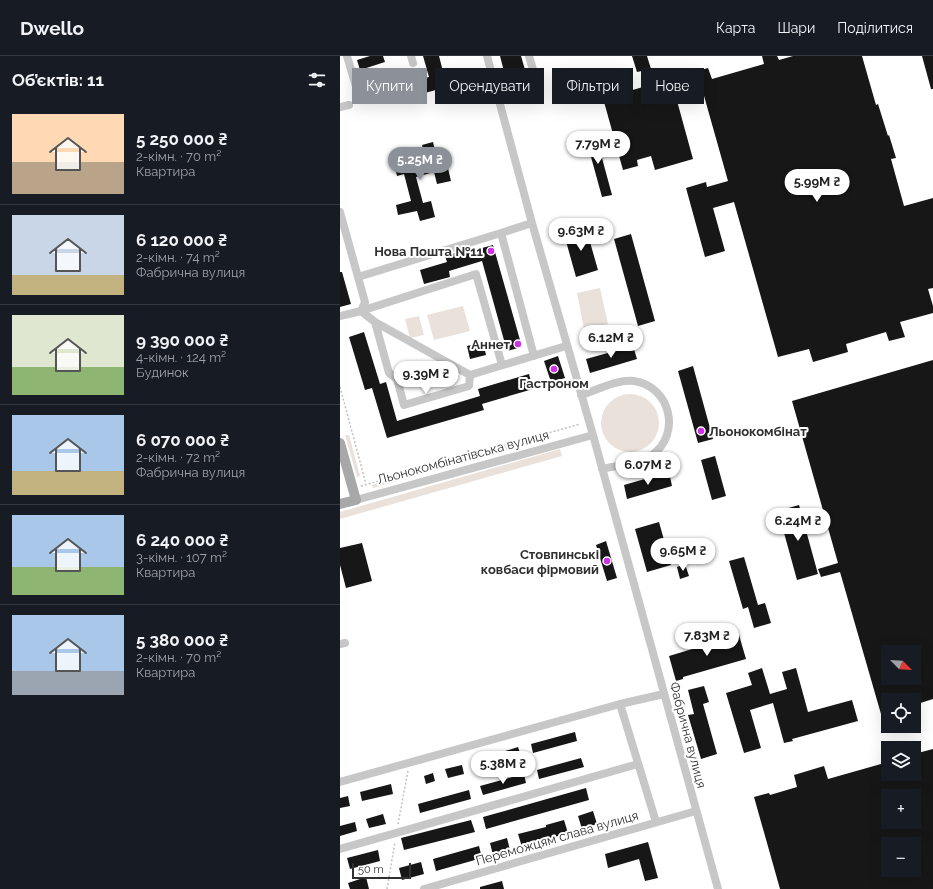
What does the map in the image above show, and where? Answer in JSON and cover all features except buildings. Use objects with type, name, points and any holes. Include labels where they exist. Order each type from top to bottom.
[{"type":"main road","points":[[340,443],[356,500]]},
{"type":"main road","name":"Льонокомбінатівська вулиця","points":[[340,504],[356,500]]},
{"type":"street","points":[[347,56],[352,73]]},
{"type":"street","name":"Фабрична вулиця","points":[[487,56],[490,68]]},
{"type":"street","points":[[529,56],[533,68]]},
{"type":"street","name":"Фабрична вулиця","points":[[500,104],[566,346],[593,435],[718,889]]},
{"type":"street","points":[[340,107],[349,105]]},
{"type":"street","points":[[340,212],[365,302],[361,310]]},
{"type":"street","points":[[358,277],[532,223]]},
{"type":"street","points":[[501,233],[534,356]]},
{"type":"street","points":[[340,316],[476,274],[502,365]]},
{"type":"street","points":[[361,310],[374,322],[470,375],[566,346]]},
{"type":"street","points":[[374,322],[389,373],[397,379],[404,405],[468,386],[470,375]]},
{"type":"street","points":[[581,395],[620,382],[634,381],[647,385],[658,394],[668,412],[670,419],[668,433],[657,451],[651,456],[638,461],[602,468]]},
{"type":"street","name":"Льонокомбінатівська вулиця","points":[[356,500],[593,435]]},
{"type":"street","points":[[340,782],[620,704],[664,694]]},
{"type":"street","points":[[620,704],[656,822]]},
{"type":"street","points":[[340,849],[638,764]]},
{"type":"street","name":"Переможцям слава вулиця","points":[[424,889],[439,887],[696,811]]},
{"type":"path","points":[[340,387],[366,485]]},
{"type":"path","points":[[353,489],[580,424]]},
{"type":"shaded area","points":[[600,288],[608,324],[584,329],[577,293]]},
{"type":"shaded area","points":[[463,306],[470,331],[434,340],[427,315]]},
{"type":"shaded area","points":[[419,316],[424,335],[410,338],[405,319]]},
{"type":"shaded area","points":[[630,394],[641,396],[651,402],[657,412],[659,423],[657,434],[651,444],[641,450],[630,452],[619,450],[609,444],[603,434],[601,423],[603,412],[609,402],[619,396]]},
{"type":"shaded area","points":[[345,435],[349,435],[360,476],[357,477]]},
{"type":"shaded area","points":[[546,435],[547,439],[373,488],[372,485]]},
{"type":"shaded area","points":[[560,449],[562,456],[340,519],[340,512]]},
{"type":"place","name":"Нова Пошта №11","points":[[491,251]]},
{"type":"place","name":"Аннет","points":[[518,344]]},
{"type":"place","name":"Гастроном","points":[[554,369]]},
{"type":"place","name":"Льонокомбінат","points":[[701,431]]},
{"type":"place","name":"Стовпинські ковбаси фірмовий","points":[[607,561]]}]
